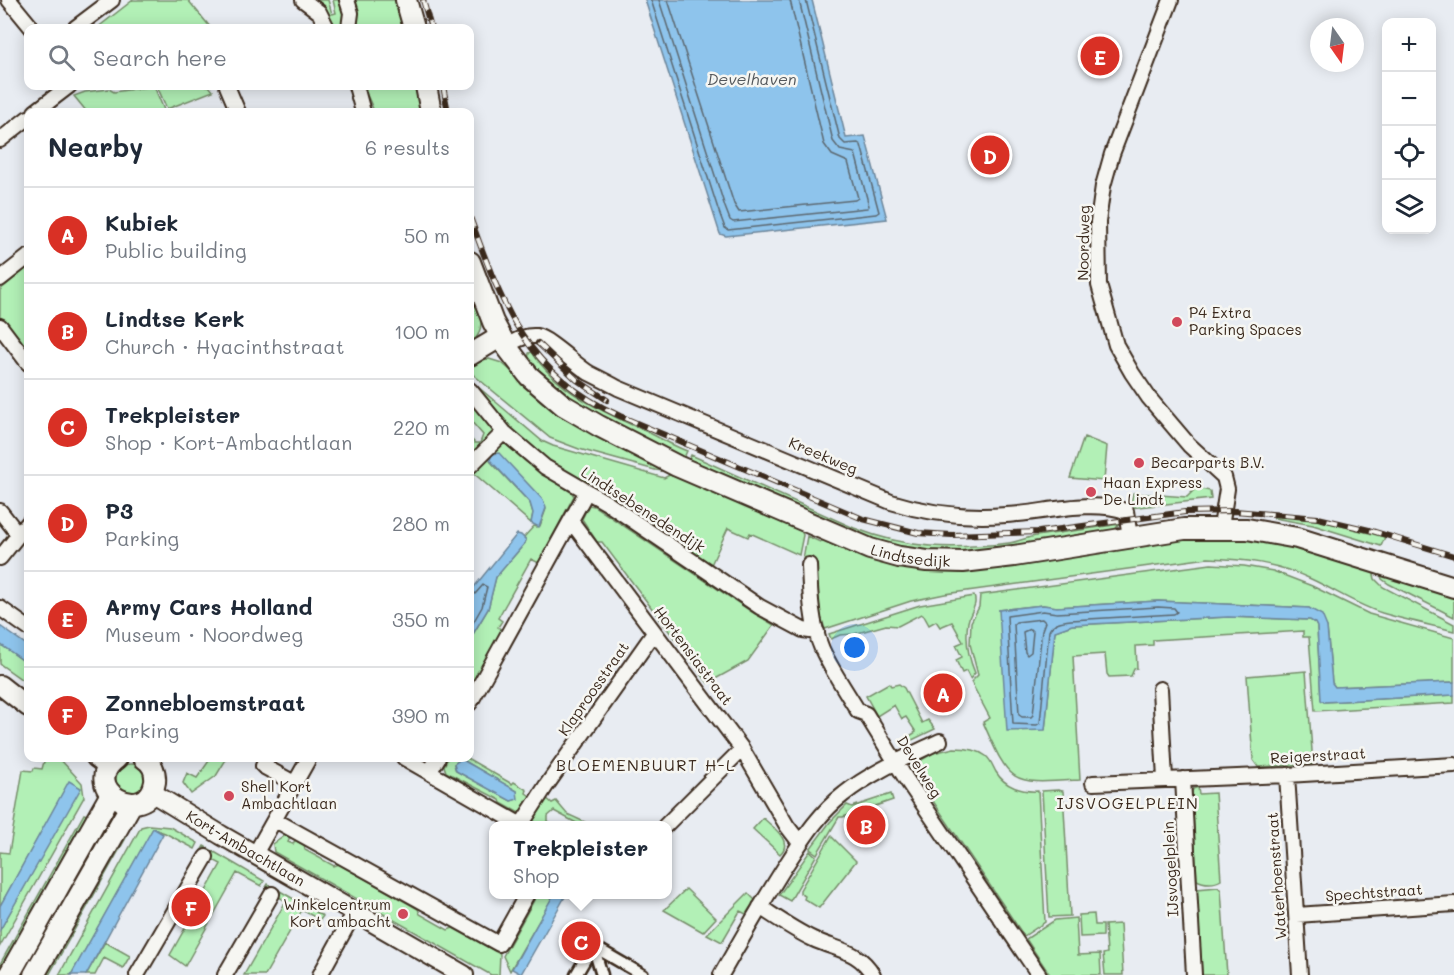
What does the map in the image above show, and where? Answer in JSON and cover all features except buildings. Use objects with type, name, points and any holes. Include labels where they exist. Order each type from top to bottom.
[{"type":"main road","points":[[406,0],[413,24]]},
{"type":"main road","points":[[427,90],[431,108]]},
{"type":"main road","name":"Lindtsedijk","points":[[474,272],[503,341],[529,376],[563,405],[677,466],[843,538],[885,553],[927,561],[963,562],[1184,529],[1221,527],[1265,531],[1296,538],[1454,587]]},
{"type":"main road","points":[[474,353],[503,341]]},
{"type":"main road","points":[[107,762],[105,781],[111,794],[124,802],[132,803],[139,802],[151,792],[155,776],[151,762]]},
{"type":"main road","points":[[9,975],[111,794]]},
{"type":"main road","points":[[34,975],[132,803]]},
{"type":"street","points":[[9,0],[29,24]]},
{"type":"street","points":[[80,24],[112,0]]},
{"type":"street","points":[[303,0],[319,12],[325,24]]},
{"type":"street","points":[[347,0],[351,14],[350,24]]},
{"type":"street","name":"Noordweg","points":[[1171,0],[1112,154],[1103,186],[1098,222],[1099,285],[1116,345],[1132,373],[1149,398],[1189,445],[1224,477],[1227,489],[1221,527]]},
{"type":"street","points":[[40,108],[64,90]]},
{"type":"street","points":[[229,90],[236,108]]},
{"type":"street","points":[[357,90],[362,108]]},
{"type":"street","points":[[0,140],[24,121]]},
{"type":"street","points":[[0,279],[24,260]]},
{"type":"street","points":[[0,326],[24,358]]},
{"type":"street","name":"Kreekweg","points":[[503,341],[538,336],[590,373],[618,388],[891,502],[923,512],[962,517],[1110,506],[1126,511],[1130,537]]},
{"type":"street","name":"Lindtsebenedendijk","points":[[474,395],[504,432],[545,467],[607,503],[760,607],[803,630],[817,632]]},
{"type":"street","points":[[474,462],[504,432]]},
{"type":"street","points":[[474,696],[586,491]]},
{"type":"street","points":[[0,511],[18,534]]},
{"type":"street","name":"Hortensiastraat","points":[[571,521],[742,749],[786,826],[800,843]]},
{"type":"street","points":[[0,558],[24,527]]},
{"type":"street","name":"Develweg","points":[[809,565],[810,594],[822,649],[858,711],[866,714],[896,763],[1039,975]]},
{"type":"street","points":[[0,608],[24,625]]},
{"type":"street","name":"Klaproosstraat","points":[[524,821],[546,786],[654,633]]},
{"type":"street","points":[[0,686],[24,704]]},
{"type":"street","points":[[1160,689],[1165,779]]},
{"type":"street","points":[[721,975],[760,907],[800,843],[819,818],[843,794],[940,741]]},
{"type":"street","points":[[669,821],[742,749]]},
{"type":"street","points":[[266,762],[263,766],[294,783]]},
{"type":"street","points":[[255,855],[307,762]]},
{"type":"street","points":[[412,762],[515,821]]},
{"type":"street","points":[[430,771],[436,762]]},
{"type":"street","name":"Reigerstraat","points":[[1183,778],[1287,775],[1454,765]]},
{"type":"street","name":"Waterhoenstraat","points":[[1287,775],[1300,975]]},
{"type":"street","points":[[1094,783],[1183,778]]},
{"type":"street","name":"IJsvogelplein","points":[[1183,778],[1194,975]]},
{"type":"street","name":"Kort-Ambachtlaan","points":[[151,792],[354,913],[464,975]]},
{"type":"street","points":[[275,820],[499,944],[524,899]]},
{"type":"street","points":[[137,975],[206,857]]},
{"type":"street","points":[[225,975],[272,894]]},
{"type":"street","name":"Spechtstraat","points":[[1297,915],[1454,904]]},
{"type":"street","points":[[760,907],[815,940],[846,950],[861,961],[873,975]]},
{"type":"street","points":[[320,975],[354,913]]},
{"type":"street","points":[[576,975],[591,943]]},
{"type":"street","points":[[591,943],[602,975]]},
{"type":"street","points":[[591,943],[643,975]]},
{"type":"green space","points":[[133,0],[188,0],[208,24],[102,24]]},
{"type":"green space","points":[[314,0],[328,0],[332,14],[336,13],[333,0],[343,0],[348,14],[344,24],[329,24]]},
{"type":"green space","points":[[352,0],[400,0],[406,24],[356,24],[358,19]]},
{"type":"green space","points":[[101,90],[114,92],[156,90],[163,108],[84,108],[74,96]]},
{"type":"green space","points":[[159,90],[213,91],[170,108],[167,108]]},
{"type":"green space","points":[[365,90],[421,90],[424,108],[372,108]]},
{"type":"green space","points":[[24,270],[24,346],[0,317],[0,290]]},
{"type":"green space","points":[[474,293],[481,323],[474,340]]},
{"type":"green space","points":[[532,352],[554,378],[581,398],[610,415],[687,451],[683,460],[578,405],[528,362],[529,353]]},
{"type":"green space","points":[[489,359],[502,363],[525,383],[665,468],[663,471],[655,470],[579,449],[550,438],[474,375],[474,362]]},
{"type":"green space","points":[[474,384],[542,441],[553,446],[664,478],[675,472],[801,530],[803,535],[799,555],[750,533],[748,537],[728,528],[710,567],[567,475],[520,441],[474,389]]},
{"type":"green space","points":[[474,407],[496,433],[474,457],[474,442],[480,443],[483,435],[474,425]]},
{"type":"green space","points":[[1084,437],[1107,446],[1104,481],[1070,478]]},
{"type":"green space","points":[[501,440],[526,462],[574,496],[551,539],[553,541],[541,564],[531,559],[498,618],[502,621],[498,627],[502,630],[474,681],[474,632],[488,609],[496,577],[525,543],[524,537],[534,526],[540,526],[546,509],[490,461],[530,503],[533,513],[531,523],[474,474],[474,468]]},
{"type":"green space","points":[[691,455],[854,528],[912,544],[968,547],[1119,524],[1115,530],[1026,547],[967,553],[908,549],[879,543],[688,462]]},
{"type":"green space","points":[[1196,488],[1210,491],[1211,499],[1130,508],[1133,493],[1187,497]]},
{"type":"green space","points":[[589,505],[594,506],[774,625],[748,661],[708,683],[602,542],[597,542],[582,519]]},
{"type":"green space","points":[[1271,515],[1318,520],[1385,537],[1381,546],[1313,525],[1274,518]]},
{"type":"green space","points":[[807,536],[820,542],[825,539],[896,564],[1160,539],[1264,537],[1373,570],[1375,579],[1383,587],[1454,624],[1454,631],[1373,610],[1286,569],[1234,559],[1208,558],[945,594],[911,601],[825,629],[816,580],[802,565]]},
{"type":"green space","points":[[1211,564],[1273,571],[1312,586],[1369,614],[1454,638],[1454,682],[1335,687],[1332,683],[1327,627],[1309,608],[1158,601],[1057,607],[1043,605],[999,610],[1045,730],[1055,631],[1072,625],[1228,617],[1310,620],[1317,627],[1321,699],[1324,702],[1454,695],[1454,703],[1315,711],[1309,637],[1303,637],[1303,631],[1153,640],[1153,645],[1136,646],[1137,668],[1131,676],[1109,677],[1105,654],[1073,656],[1080,780],[1039,782],[1026,780],[1008,770],[1000,759],[983,722],[990,718],[971,682],[978,675],[970,644],[971,622],[979,607],[980,595]]},
{"type":"green space","points":[[1380,573],[1454,593],[1454,617],[1389,584],[1382,579]]},
{"type":"green space","points":[[974,596],[975,603],[967,629],[968,648],[975,673],[970,679],[966,671],[962,673],[956,660],[962,657],[956,645],[963,642],[952,622],[940,627],[936,621],[929,625],[921,614],[898,626],[886,625],[831,639],[829,634],[920,605]]},
{"type":"green space","points":[[0,644],[24,661],[24,681],[0,664]]},
{"type":"green space","points":[[1306,671],[1313,764],[1258,767],[1253,760],[1247,676]]},
{"type":"green space","points":[[889,683],[891,686],[899,684],[904,688],[922,723],[928,720],[935,729],[906,743],[905,739],[916,732],[906,717],[902,719],[894,705],[877,716],[866,696]]},
{"type":"green space","points":[[954,748],[971,749],[986,756],[996,772],[1009,785],[1026,791],[1038,791],[1045,922],[1024,936],[910,767],[933,753]]},
{"type":"green space","points":[[44,762],[63,762],[82,783],[84,797],[0,946],[0,930],[80,788],[69,782],[0,906],[0,852],[9,853],[23,770],[42,769]]},
{"type":"green space","points":[[208,762],[225,762],[216,776],[191,794],[183,783],[187,773],[197,778]]},
{"type":"green space","points":[[446,762],[457,762],[454,764],[456,771],[511,801],[517,799],[517,791],[466,762],[474,762],[512,784],[514,782],[527,790],[526,793],[533,798],[521,814],[501,803],[500,800],[446,772],[444,766]]},
{"type":"green space","points":[[131,764],[142,768],[146,779],[142,790],[131,794],[120,790],[116,779],[120,768]]},
{"type":"green space","points":[[1198,787],[1199,794],[1215,793],[1221,880],[1213,883],[1197,880],[1192,792]]},
{"type":"green space","points":[[1042,791],[1063,791],[1070,916],[1049,917]]},
{"type":"green space","points":[[891,794],[893,800],[839,817],[817,854],[810,849],[830,822],[847,805],[852,807]]},
{"type":"green space","points":[[546,798],[552,803],[556,801],[567,814],[582,821],[573,821],[554,811],[548,816],[548,821],[533,821]]},
{"type":"green space","points":[[84,814],[92,817],[0,975],[0,964]]},
{"type":"green space","points":[[763,818],[783,840],[785,845],[780,854],[753,829]]},
{"type":"green space","points":[[99,821],[113,829],[29,975],[15,975]]},
{"type":"green space","points":[[149,825],[170,827],[198,843],[195,849],[153,829],[71,975],[59,975],[141,827]]},
{"type":"green space","points":[[119,832],[127,836],[49,975],[40,975]]},
{"type":"green space","points":[[286,835],[290,838],[288,842],[293,844],[295,840],[304,845],[305,850],[334,866],[339,864],[418,909],[420,914],[448,930],[453,928],[500,954],[499,975],[491,975],[274,852],[273,844]]},
{"type":"green space","points":[[831,836],[856,861],[819,908],[804,899],[805,896],[800,893],[800,890]]},
{"type":"green space","points":[[204,846],[264,881],[261,886],[237,873],[185,966],[170,955],[221,864],[200,853]]},
{"type":"green space","points":[[810,851],[816,856],[790,901],[779,895]]},
{"type":"green space","points":[[268,884],[323,916],[320,920],[302,910],[265,975],[244,975],[286,901],[265,889]]},
{"type":"green space","points":[[1218,887],[1221,890],[1227,975],[1202,975],[1197,889]]},
{"type":"green space","points":[[686,889],[716,918],[703,932],[664,910]]},
{"type":"green space","points":[[748,893],[755,900],[746,914],[740,911],[722,942],[707,934]]},
{"type":"green space","points":[[535,899],[552,899],[510,971],[503,956]]},
{"type":"green space","points":[[1094,914],[1095,925],[1103,925],[1103,936],[1080,937],[1079,915]]},
{"type":"green space","points":[[1076,918],[1078,955],[1100,954],[1101,975],[1050,975],[1026,939],[1055,920]]},
{"type":"green space","points":[[1120,924],[1123,975],[1105,975],[1103,954],[1107,953],[1105,925]]},
{"type":"green space","points":[[105,942],[130,956],[123,968],[104,958],[95,975],[86,975]]},
{"type":"water","name":"Develhaven","points":[[645,0],[812,0],[846,138],[865,136],[887,219],[726,236],[720,234]]},
{"type":"water","points":[[499,453],[543,500],[546,508],[539,527],[531,523],[533,513],[530,503],[490,460],[492,454]]},
{"type":"water","points":[[517,534],[521,535],[526,540],[525,543],[496,577],[488,609],[474,632],[474,587]]},
{"type":"water","points":[[1158,601],[1309,608],[1322,615],[1327,627],[1332,683],[1335,687],[1454,682],[1454,695],[1324,702],[1321,700],[1317,627],[1310,620],[1228,617],[1072,625],[1055,631],[1045,730],[1007,731],[999,610],[1043,605],[1057,607]]},
{"type":"water","points":[[0,626],[24,643],[24,661],[0,644]]},
{"type":"water","points":[[466,762],[517,791],[518,799],[511,801],[456,771],[454,764]]},
{"type":"water","points":[[69,781],[81,788],[0,930],[0,906]]},
{"type":"water","points":[[153,828],[163,834],[86,975],[71,975]]},
{"type":"water","points":[[551,899],[564,899],[521,974],[512,969]]},
{"type":"railway","points":[[423,0],[430,24]]},
{"type":"railway","points":[[444,90],[447,108]]},
{"type":"railway","points":[[474,228],[507,309],[540,358],[562,380],[588,399],[620,416],[863,519],[918,533],[952,535],[1039,532],[1185,512],[1235,511],[1318,518],[1369,530],[1454,556]]},
{"type":"railway","points":[[538,343],[577,380],[607,400]]},
{"type":"place","name":"Army Cars Holland","points":[[1100,56]]},
{"type":"place","name":"P3","points":[[990,155]]},
{"type":"place","name":"P4 Extra Parking Spaces","points":[[1177,322]]},
{"type":"place","name":"Becarparts B.V.","points":[[1139,463]]},
{"type":"place","name":"Haan Express De Lindt","points":[[1091,492]]},
{"type":"place","name":"Kubiek","points":[[943,693]]},
{"type":"place","name":"Shell Kort Ambachtlaan","points":[[229,796]]},
{"type":"place","name":"Lindtse Kerk","points":[[866,825]]},
{"type":"place","name":"Zonnebloemstraat","points":[[191,907]]},
{"type":"place","name":"Winkelcentrum Kort ambacht","points":[[403,914]]},
{"type":"place","name":"Trekpleister","points":[[581,941]]},
{"type":"district","name":"BLOEMENBUURT H-L","points":[[646,765]]},
{"type":"district","name":"IJSVOGELPLEIN","points":[[1128,803]]}]
